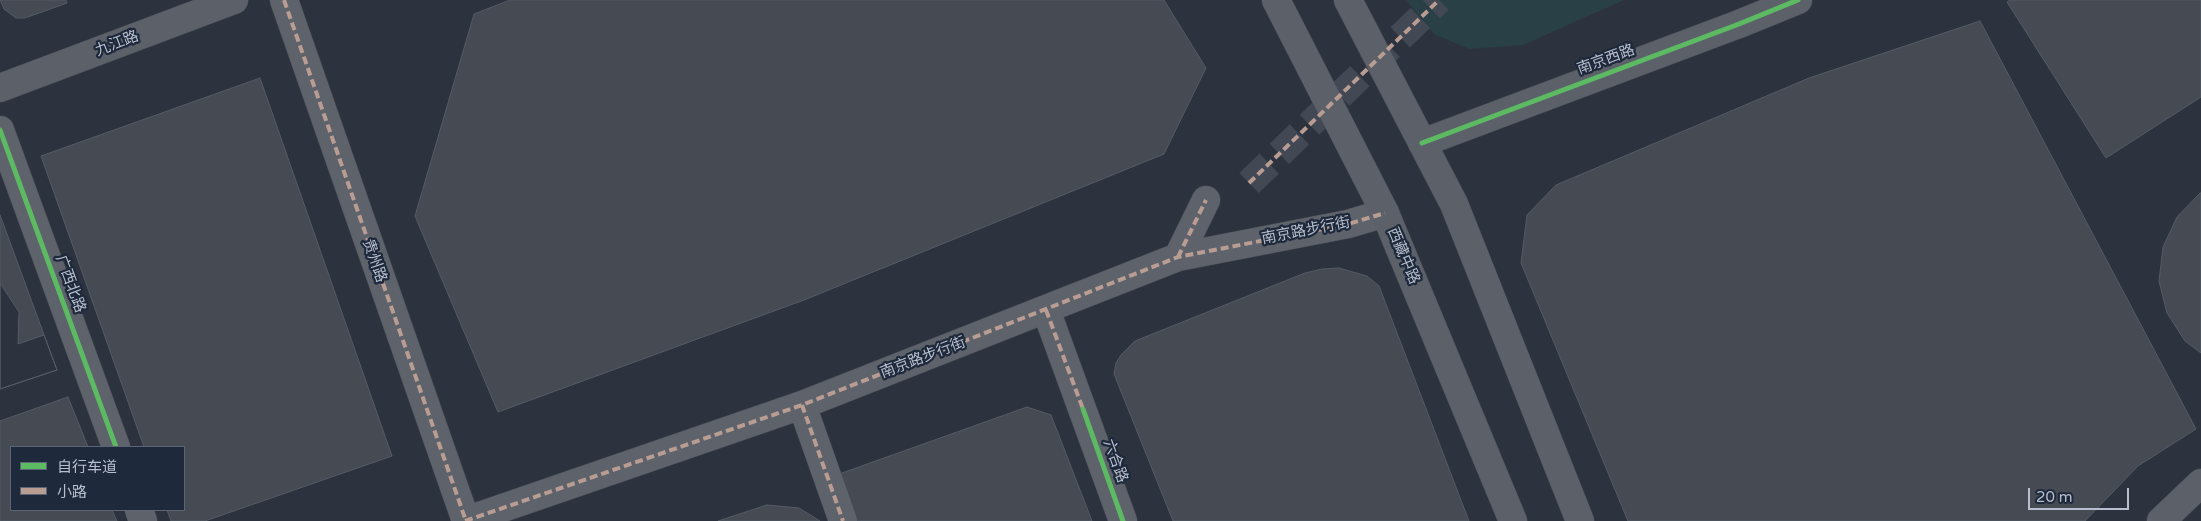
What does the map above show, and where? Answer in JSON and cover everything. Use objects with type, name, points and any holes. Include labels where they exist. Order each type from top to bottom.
[{"type":"main road","name":"九江路","points":[[0,88],[234,0]]},
{"type":"main road","name":"西藏中路","points":[[1276,0],[1386,213],[1513,521]]},
{"type":"main road","points":[[1348,0],[1454,204],[1580,521]]},
{"type":"main road","name":"南京西路","points":[[1422,143],[1740,24],[1798,0]]},
{"type":"main road","points":[[2161,521],[2201,483]]},
{"type":"street","name":"贵州路","points":[[284,0],[466,521]]},
{"type":"street","name":"广西北路","points":[[0,130],[116,446]]},
{"type":"street","points":[[1178,257],[1206,200]]},
{"type":"street","name":"南京路步行街","points":[[466,521],[802,406],[1178,257],[1348,224],[1386,213]]},
{"type":"street","name":"六合路","points":[[1046,310],[1123,521]]},
{"type":"street","points":[[802,406],[843,521]]},
{"type":"green space","points":[[1406,0],[1624,0],[1523,45],[1469,49],[1434,34]]},
{"type":"building","points":[[0,0],[66,0],[67,3],[25,18],[16,18],[4,9]]},
{"type":"building","points":[[510,0],[1164,0],[1206,68],[1164,154],[804,300],[498,412],[415,216],[474,14]]},
{"type":"building","points":[[2010,0],[2201,0],[2201,97],[2106,158],[2007,2]]},
{"type":"building","points":[[1980,21],[2196,429],[2138,466],[2085,521],[1628,521],[1521,263],[1527,215],[1556,185],[1809,78]]},
{"type":"building","points":[[260,78],[392,456],[205,521],[171,521],[167,511],[185,511],[185,446],[144,446],[41,156]]},
{"type":"building","points":[[2200,193],[2201,353],[2185,341],[2167,313],[2159,281],[2163,247],[2177,217]]},
{"type":"building","points":[[0,215],[57,370],[0,389]]},
{"type":"building","points":[[1339,268],[1367,276],[1379,286],[1469,521],[1173,521],[1114,374],[1116,363],[1121,355],[1135,341],[1305,273]]},
{"type":"building","points":[[0,283],[19,312],[18,344],[44,335],[57,370],[0,389]]},
{"type":"building","points":[[68,397],[88,446],[10,446],[10,511],[112,511],[117,521],[0,521],[0,421]]},
{"type":"building","points":[[1027,407],[1051,415],[1092,521],[843,521],[828,478]]},
{"type":"building","points":[[767,505],[799,508],[820,521],[718,521]]},
{"type":"tunnel","points":[[1249,183],[1439,0]]},
{"type":"marked path","points":[[284,0],[466,521]]},
{"type":"marked path","points":[[1249,183],[1439,0]]},
{"type":"marked path","points":[[1178,257],[1206,200]]},
{"type":"marked path","points":[[465,521],[802,405],[1178,257],[1348,224],[1385,213]]},
{"type":"marked path","points":[[1046,310],[1083,409]]},
{"type":"marked path","points":[[802,405],[843,521]]},
{"type":"cycle path","points":[[1422,143],[1798,0]]},
{"type":"cycle path","points":[[0,130],[116,446]]},
{"type":"cycle path","points":[[1083,409],[1123,521]]}]
